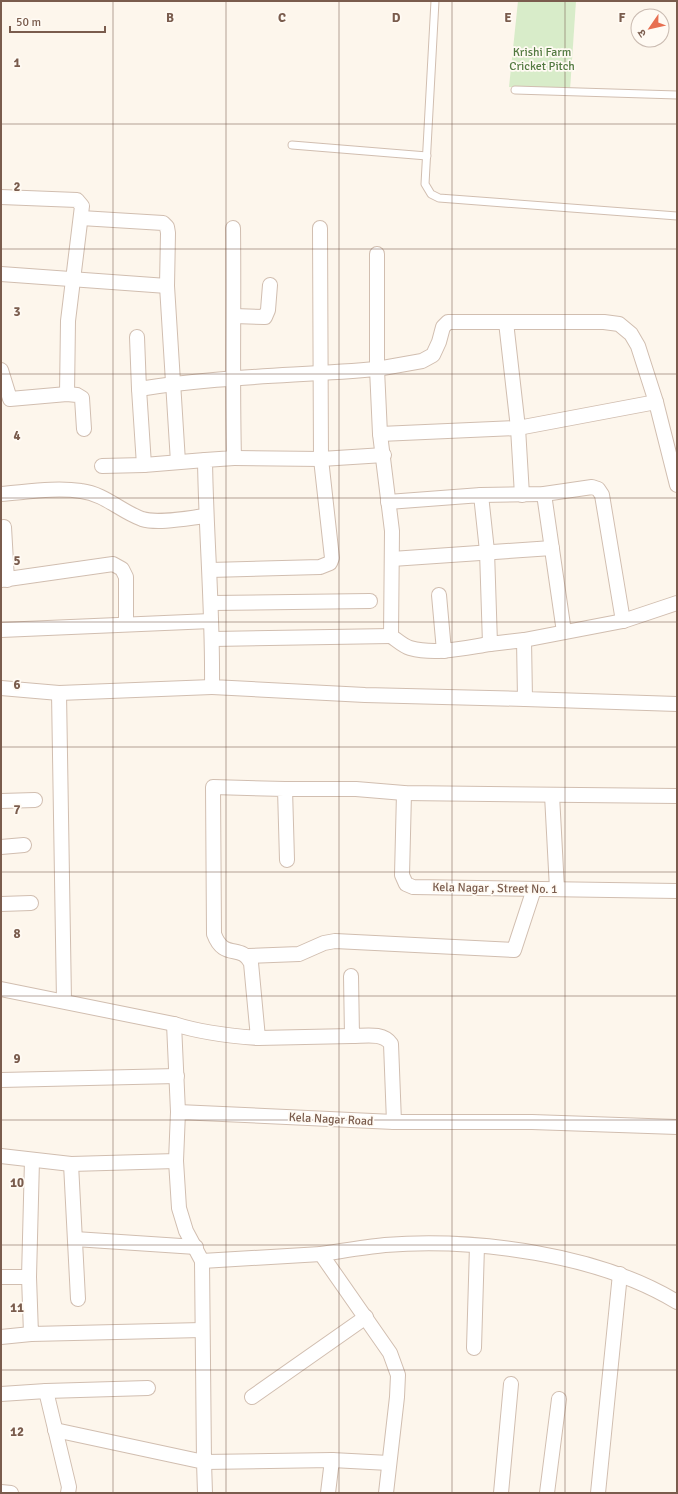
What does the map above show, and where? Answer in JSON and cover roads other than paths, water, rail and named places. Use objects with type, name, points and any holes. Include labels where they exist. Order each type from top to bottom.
[{"type":"street","points":[[1,196],[77,200],[82,206],[68,321],[68,394]]},
{"type":"street","points":[[81,218],[163,223],[167,227],[167,286],[178,462]]},
{"type":"street","points":[[233,228],[234,316],[232,378],[234,458]]},
{"type":"street","points":[[210,570],[320,567],[330,563],[332,558],[321,459],[320,228]]},
{"type":"street","points":[[377,254],[376,369],[380,434],[384,455],[392,531],[392,636]]},
{"type":"street","points":[[1,274],[167,286]]},
{"type":"street","points":[[234,316],[265,317],[268,310],[270,285]]},
{"type":"street","points":[[139,389],[232,378],[320,374],[376,369],[422,361],[433,355],[439,342],[443,326],[448,322],[604,322],[619,324],[631,334],[638,346],[656,402],[677,485]]},
{"type":"street","points":[[506,322],[518,428],[522,495]]},
{"type":"street","points":[[137,337],[144,465]]},
{"type":"street","points":[[1,370],[5,400],[68,394],[77,395],[82,398],[84,429]]},
{"type":"street","points":[[380,434],[518,428],[656,402]]},
{"type":"street","points":[[102,466],[144,465],[234,458],[321,459],[384,455]]},
{"type":"street","points":[[205,460],[206,516],[212,603],[212,686]]},
{"type":"street","points":[[388,502],[481,495],[544,494],[592,487],[598,490],[602,495],[623,621]]},
{"type":"street","points":[[1,494],[61,489],[81,491],[111,501],[142,519],[155,521],[206,516]]},
{"type":"street","points":[[544,494],[564,632]]},
{"type":"street","points":[[481,495],[487,551],[490,644]]},
{"type":"street","points":[[4,527],[4,580],[113,564],[122,569],[126,576],[126,624]]},
{"type":"street","points":[[392,559],[487,551],[552,548]]},
{"type":"street","points":[[440,595],[444,651]]},
{"type":"street","points":[[212,603],[370,601]]},
{"type":"street","points":[[213,639],[392,636],[408,648],[444,651],[524,640],[623,621],[677,604]]},
{"type":"street","points":[[1,630],[211,621]]},
{"type":"street","points":[[524,640],[525,699]]},
{"type":"street","points":[[1,688],[59,693],[212,686],[365,695],[677,704]]},
{"type":"street","points":[[59,693],[64,1001]]},
{"type":"street","points":[[534,889],[514,950],[335,941],[324,943],[299,954],[248,956],[243,953],[223,949],[217,942],[214,934],[213,787],[356,789],[404,793],[677,796]]},
{"type":"street","points":[[285,789],[287,860]]},
{"type":"street","name":"Kela Nagar , Street No. 1","points":[[404,793],[402,875],[406,884],[414,887],[677,891]]},
{"type":"street","points":[[552,794],[557,889]]},
{"type":"street","points":[[1,801],[34,800]]},
{"type":"street","points":[[1,847],[24,845]]},
{"type":"street","points":[[1,904],[31,903]]},
{"type":"street","points":[[248,956],[251,963],[258,1038]]},
{"type":"street","points":[[351,976],[352,1036]]},
{"type":"street","points":[[1,989],[174,1024],[192,1030],[228,1036],[258,1038],[382,1036],[391,1044],[394,1122]]},
{"type":"street","points":[[174,1024],[178,1112],[176,1161],[179,1208],[186,1231],[196,1247],[202,1261],[204,1493]]},
{"type":"street","points":[[1,1080],[177,1076]]},
{"type":"street","name":"Kela Nagar Road","points":[[178,1112],[394,1122],[532,1122],[677,1127]]},
{"type":"street","points":[[1,1156],[70,1164],[176,1161]]},
{"type":"street","points":[[31,1334],[29,1277],[32,1160]]},
{"type":"street","points":[[70,1164],[78,1299]]},
{"type":"street","points":[[74,1239],[196,1247]]},
{"type":"street","points":[[202,1261],[321,1254],[384,1245],[431,1244],[477,1246],[588,1265],[620,1274],[672,1299]]},
{"type":"street","points":[[474,1348],[477,1246]]},
{"type":"street","points":[[321,1254],[390,1353],[398,1375],[397,1397],[386,1493]]},
{"type":"street","points":[[598,1493],[620,1274]]},
{"type":"street","points":[[1,1277],[29,1277]]},
{"type":"street","points":[[252,1397],[366,1317]]},
{"type":"street","points":[[1,1337],[31,1334],[202,1330]]},
{"type":"street","points":[[502,1493],[510,1384]]},
{"type":"street","points":[[1,1394],[148,1388]]},
{"type":"street","points":[[46,1391],[68,1493]]},
{"type":"street","points":[[546,1493],[559,1399]]},
{"type":"street","points":[[55,1430],[204,1462],[332,1460],[389,1463]]},
{"type":"street","points":[[328,1493],[332,1460]]},
{"type":"street","points":[[1,1492],[11,1493]]},
{"type":"lane","points":[[435,1],[426,184],[431,194],[439,198],[677,216]]},
{"type":"lane","points":[[514,90],[677,95]]},
{"type":"lane","points":[[292,145],[427,156]]},
{"type":"park label","name":"Krishi Farm Cricket Pitch","points":[[542,59]]}]
